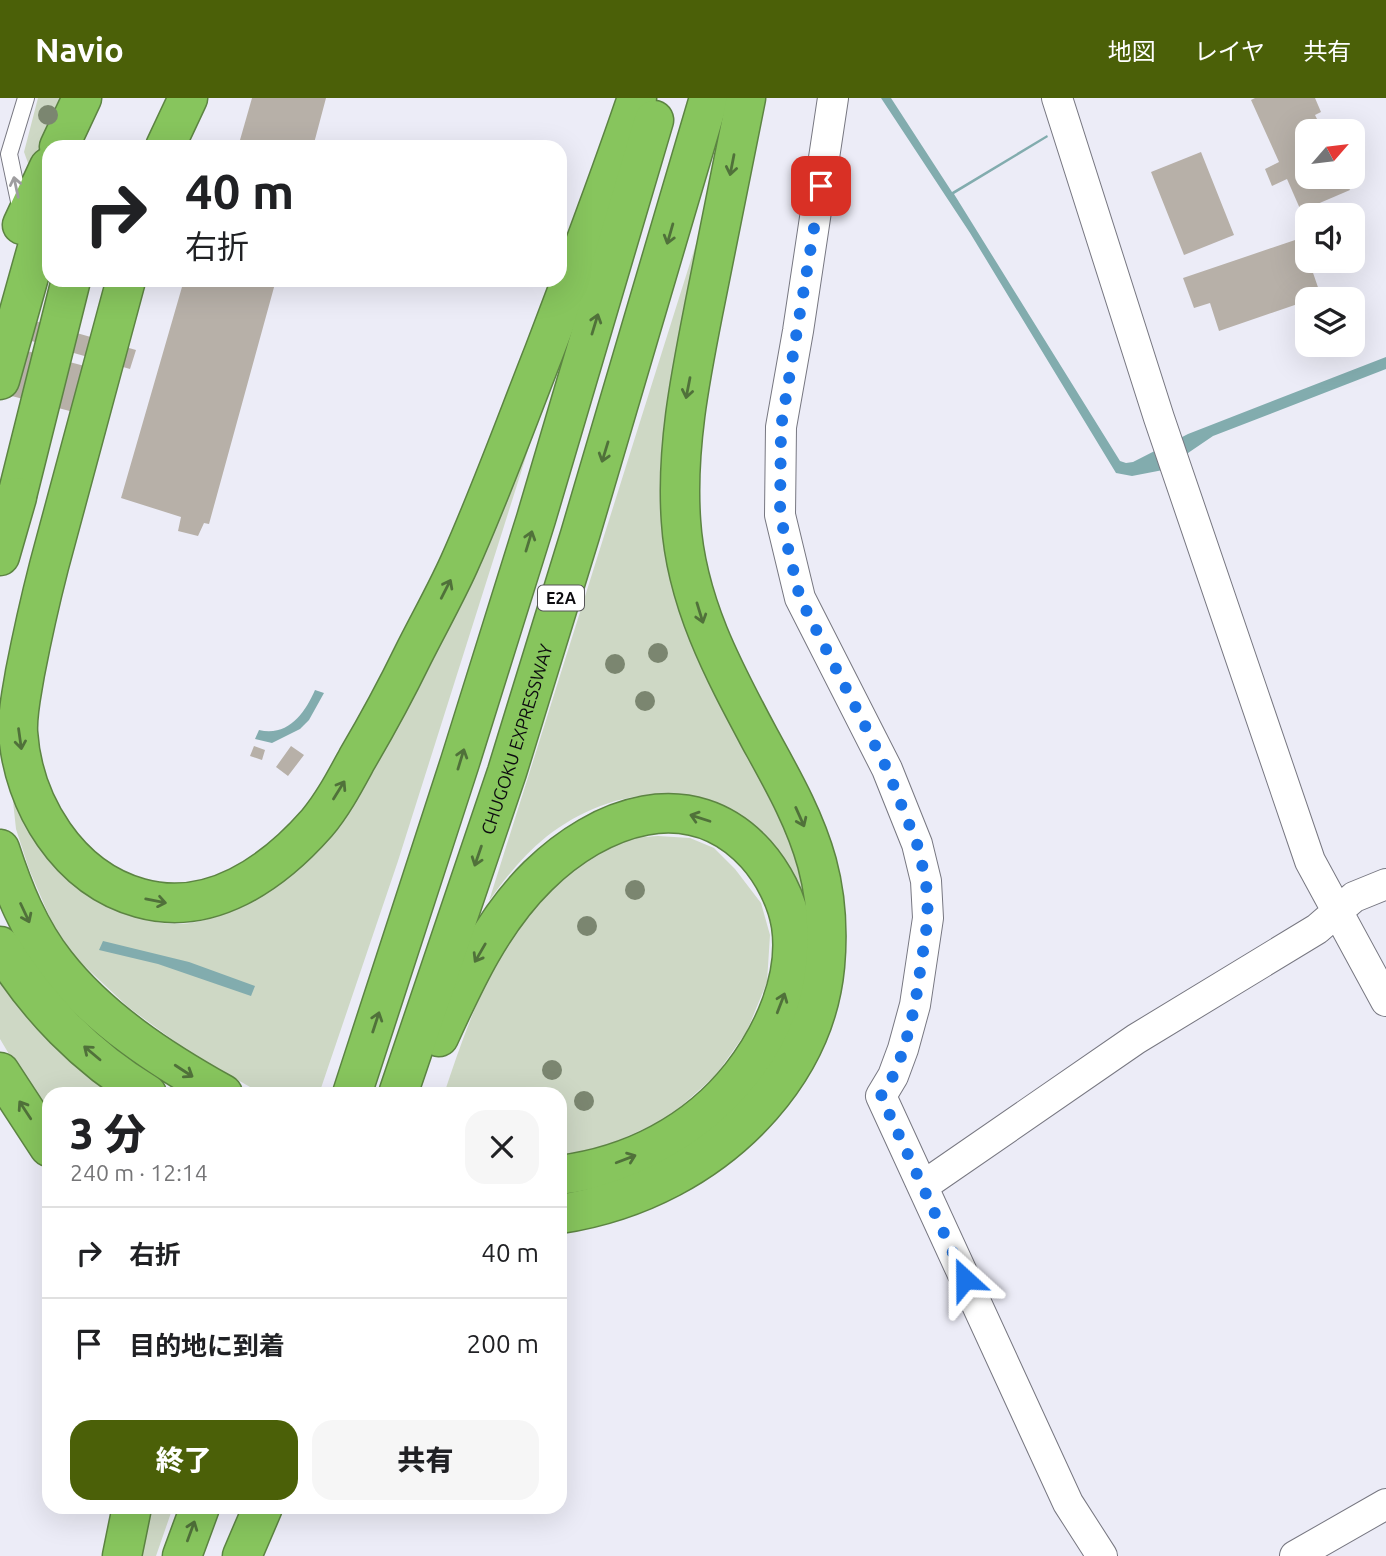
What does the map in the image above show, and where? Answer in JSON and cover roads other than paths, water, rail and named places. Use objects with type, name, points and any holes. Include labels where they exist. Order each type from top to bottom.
[{"type":"highway","points":[[62,140],[82,98]]},
{"type":"highway","points":[[69,140],[82,98]]},
{"type":"highway","points":[[75,140],[82,98]]},
{"type":"highway","points":[[80,140],[82,98]]},
{"type":"highway","points":[[91,140],[97,98]]},
{"type":"highway","points":[[124,287],[34,624],[21,694],[18,730],[26,774],[39,811],[58,842],[82,867],[109,885],[139,898],[170,904],[204,900],[235,889],[267,872],[295,848],[321,818],[344,782],[388,705],[458,564],[572,279],[637,98]]},
{"type":"highway","name":"E2A","points":[[355,1087],[528,545],[660,98]]},
{"type":"highway","name":"CHUGOKU EXPRESSWAY","points":[[400,1087],[515,745],[669,239],[709,98]]},
{"type":"highway","points":[[567,1213],[628,1197],[672,1178],[710,1154],[746,1124],[776,1090],[799,1056],[815,1018],[824,982],[827,944],[817,864],[787,788],[726,676],[702,621],[688,569],[681,522],[685,404],[746,98]]},
{"type":"highway","points":[[0,692],[15,495],[42,218]]},
{"type":"highway","points":[[0,293],[14,245],[39,240]]},
{"type":"highway","points":[[0,380],[39,240]]},
{"type":"highway","points":[[0,556],[70,287]]},
{"type":"highway","points":[[0,707],[34,624],[15,495],[98,287]]},
{"type":"highway","points":[[417,1087],[479,954],[508,910],[537,876],[596,833],[629,820],[659,813],[689,814],[718,823],[743,840],[763,862],[780,891],[790,924],[792,953],[786,989],[773,1025],[751,1063],[725,1095],[694,1123],[659,1145],[622,1161],[567,1173]]},
{"type":"highway","points":[[0,849],[11,884],[30,924],[63,972],[87,998],[130,1035],[210,1087]]},
{"type":"highway","points":[[0,946],[15,972],[64,1030],[137,1087]]},
{"type":"highway","points":[[0,1072],[42,1136]]},
{"type":"highway","points":[[122,1556],[131,1514]]},
{"type":"highway","points":[[182,1556],[197,1514]]},
{"type":"highway","points":[[232,1556],[247,1514]]},
{"type":"highway","points":[[242,1556],[260,1514]]},
{"type":"street","points":[[833,98],[803,304],[781,427],[780,515],[800,598],[887,769],[917,844],[926,881],[928,918],[915,1005],[904,1049],[881,1096],[1068,1503],[1102,1556]]},
{"type":"street","points":[[1057,98],[1159,418],[1310,861],[1386,1001]]},
{"type":"street","points":[[923,1186],[1136,1039],[1317,929],[1354,897],[1386,884]]},
{"type":"street","points":[[1295,1556],[1386,1504]]},
{"type":"lane","points":[[26,98],[9,154],[39,240]]}]
